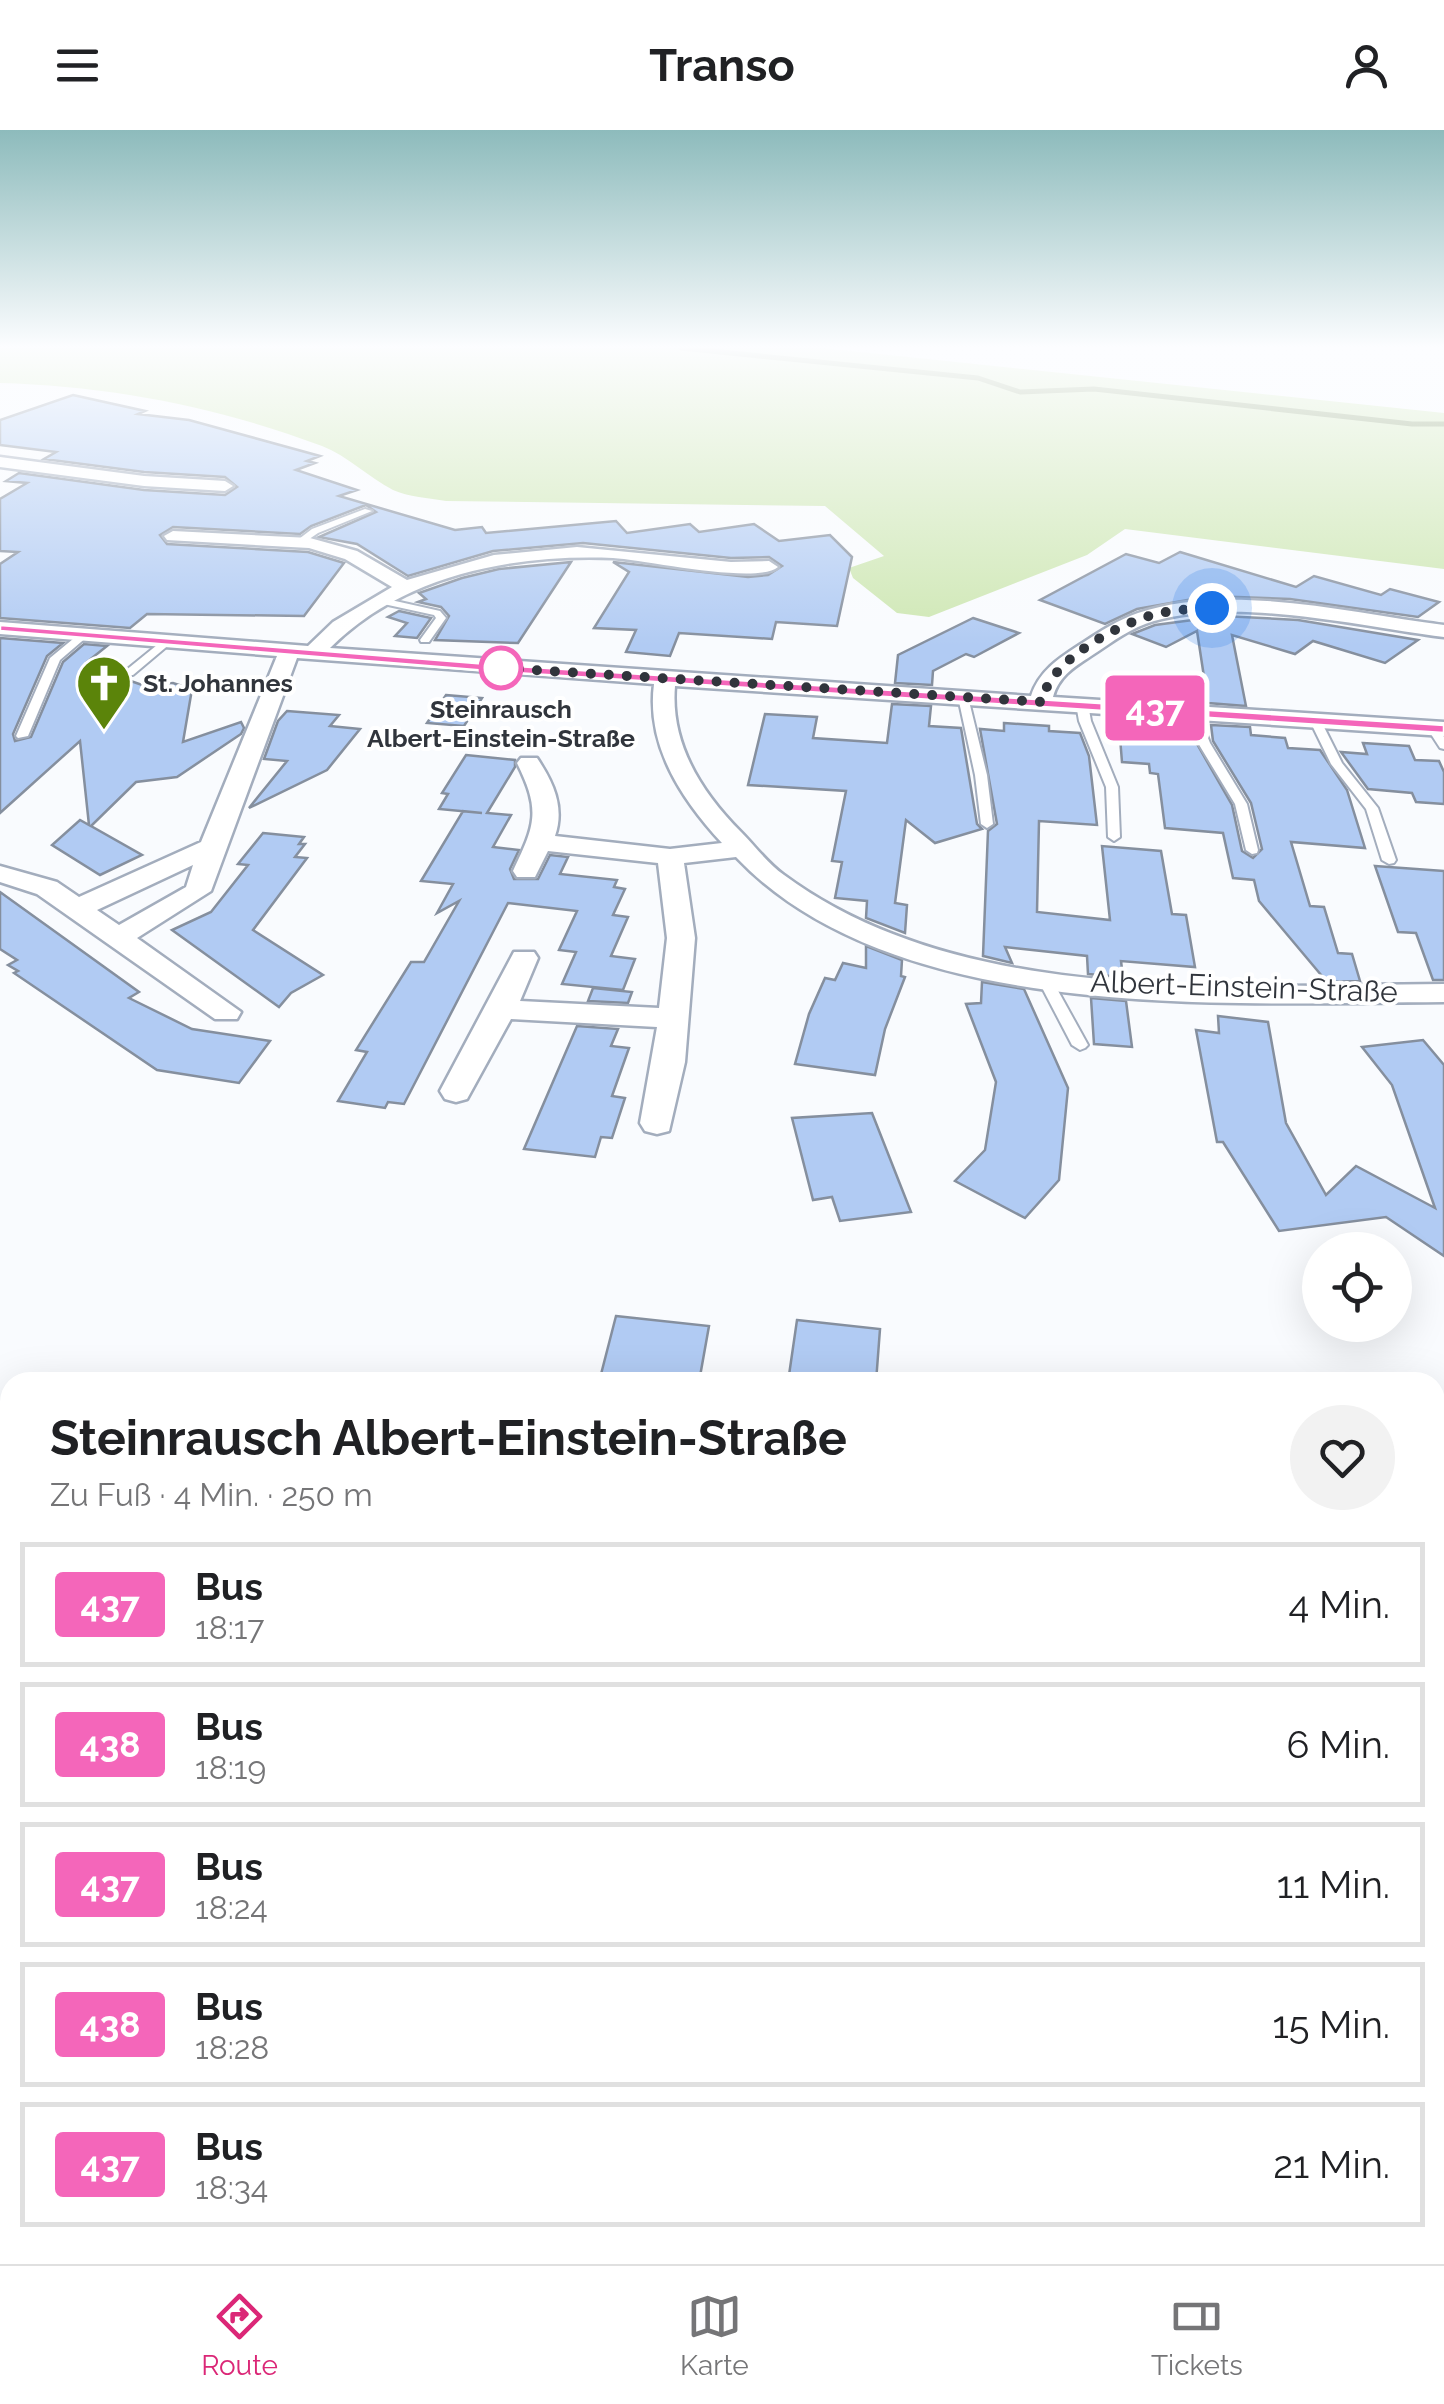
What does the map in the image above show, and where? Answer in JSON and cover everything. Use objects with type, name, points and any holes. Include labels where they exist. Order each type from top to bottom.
[{"type":"street","points":[[0,462],[144,481],[225,486]]},
{"type":"street","points":[[172,536],[300,542],[351,555],[408,589]]},
{"type":"street","points":[[118,937],[198,891],[212,847],[300,653],[382,601],[468,566],[553,552],[620,554],[736,568],[769,567]]},
{"type":"street","points":[[1042,702],[1045,684],[1058,668],[1129,623],[1179,610],[1245,609],[1444,631]]},
{"type":"street","points":[[0,628],[666,679],[1315,719],[1440,734]]},
{"type":"street","name":"Albert-Einstein-Straße","points":[[666,679],[661,710],[666,732],[699,802],[735,849],[816,912],[871,937],[944,959],[1044,978],[1131,987],[1287,993],[1444,993]]},
{"type":"street","points":[[526,871],[541,842],[548,799],[529,763]]},
{"type":"street","points":[[541,842],[670,856],[735,849]]},
{"type":"street","points":[[78,908],[212,847]]},
{"type":"street","points":[[657,1123],[680,938],[670,856]]},
{"type":"street","points":[[0,874],[47,888],[226,1012]]},
{"type":"street","points":[[456,1092],[501,1010],[524,958]]},
{"type":"street","points":[[501,1010],[672,1018]]},
{"type":"lane","points":[[300,542],[315,531],[368,512]]},
{"type":"lane","points":[[382,601],[438,613],[441,618],[426,640]]},
{"type":"lane","points":[[22,736],[55,658],[83,636]]},
{"type":"lane","points":[[129,673],[166,642]]},
{"type":"lane","points":[[963,697],[966,723],[985,779],[986,824]]},
{"type":"lane","points":[[1082,704],[1112,787],[1114,837]]},
{"type":"lane","points":[[1191,710],[1204,743],[1240,804],[1252,850]]},
{"type":"lane","points":[[1315,719],[1337,764],[1372,808],[1389,860]]},
{"type":"lane","name":"Albert-Einstein-Straße","points":[[1044,978],[1080,1045]]},
{"type":"green space","points":[[325,448],[1444,448],[1444,569],[1125,529],[1087,555],[929,617],[897,613],[853,578],[849,568],[884,556],[825,506],[446,501],[393,490]]},
{"type":"building","points":[[21,448],[289,448],[320,456],[307,461],[315,463],[296,470],[357,490],[339,496],[455,530],[482,527],[486,533],[616,521],[627,533],[690,524],[699,532],[754,524],[779,541],[830,535],[852,557],[837,626],[776,622],[772,639],[679,633],[670,656],[626,652],[636,630],[594,628],[629,572],[613,562],[748,577],[768,575],[782,566],[769,557],[731,558],[583,543],[493,551],[408,576],[357,544],[319,537],[376,512],[366,505],[300,534],[173,527],[160,535],[167,544],[308,552],[344,563],[304,616],[147,614],[130,628],[0,618],[0,564],[18,552],[0,551],[0,499],[27,483],[6,481],[19,473],[144,490],[225,495],[237,487],[225,477],[144,472],[44,459],[56,452]]},
{"type":"building","points":[[1180,552],[1296,587],[1314,576],[1381,595],[1390,589],[1439,602],[1418,617],[1290,599],[1210,596],[1137,609],[1105,624],[1040,600],[1126,554],[1159,563]]},
{"type":"building","points":[[571,562],[518,643],[435,640],[449,616],[441,607],[418,602],[426,599],[419,593],[462,578],[499,569]]},
{"type":"building","points":[[399,611],[431,618],[417,638],[395,636],[407,623],[388,617]]},
{"type":"building","points":[[1223,616],[1298,620],[1418,640],[1385,663],[1313,641],[1295,654],[1232,635],[1246,706],[1208,703],[1197,631],[1166,647],[1132,634],[1155,625]]},
{"type":"building","points":[[973,618],[1019,633],[974,657],[966,654],[933,671],[932,685],[895,683],[898,655]]},
{"type":"building","points":[[0,638],[63,643],[47,656],[13,734],[15,741],[31,737],[63,662],[84,644],[107,646],[87,662],[125,679],[145,686],[173,683],[192,689],[183,742],[241,722],[244,728],[241,734],[177,777],[136,782],[91,826],[142,855],[100,875],[52,845],[80,820],[89,825],[80,741],[0,813]]},
{"type":"building","points":[[446,695],[482,698],[464,726],[427,723]]},
{"type":"building","points":[[892,704],[931,706],[929,726],[961,728],[977,824],[982,829],[935,843],[906,820],[895,903],[907,905],[905,933],[866,918],[867,901],[835,898],[842,862],[832,861],[846,791],[748,785],[765,714],[817,717],[813,738],[887,743]]},
{"type":"building","points":[[287,711],[339,715],[330,726],[360,729],[327,770],[249,808],[287,761],[264,759],[278,721]]},
{"type":"building","points":[[1004,723],[1080,733],[1089,756],[1097,825],[1039,821],[1037,912],[1110,920],[1102,846],[1161,851],[1172,914],[1186,915],[1195,967],[1121,961],[1123,977],[1088,974],[1087,956],[1005,947],[1012,963],[983,956],[988,831],[997,824],[980,729],[1004,731]]},
{"type":"building","points":[[1119,725],[1189,730],[1232,805],[1242,851],[1253,858],[1262,849],[1251,803],[1213,741],[1211,725],[1250,727],[1251,735],[1285,738],[1288,748],[1320,750],[1347,790],[1365,848],[1291,842],[1310,906],[1324,907],[1338,953],[1352,954],[1360,981],[1327,982],[1259,901],[1254,880],[1233,878],[1223,833],[1165,828],[1158,774],[1150,773],[1149,764],[1122,762]]},
{"type":"building","points":[[1363,743],[1409,746],[1415,760],[1439,761],[1444,772],[1444,804],[1416,802],[1412,793],[1368,789],[1341,752],[1367,754]]},
{"type":"building","points":[[466,755],[515,760],[515,767],[487,813],[511,815],[493,847],[519,850],[510,869],[514,879],[538,879],[550,855],[568,857],[560,874],[617,880],[614,887],[625,889],[613,915],[628,917],[611,956],[635,959],[623,990],[562,984],[576,952],[559,950],[577,911],[508,903],[404,1104],[388,1102],[385,1108],[338,1101],[367,1052],[356,1050],[411,962],[424,962],[459,901],[437,913],[453,884],[421,881],[463,811],[439,809],[448,794],[442,793]]},
{"type":"building","points":[[263,833],[304,837],[299,844],[305,844],[295,857],[307,858],[253,930],[323,975],[291,993],[279,1007],[172,930],[211,912],[248,865],[238,864]]},
{"type":"building","points":[[1375,866],[1444,871],[1444,980],[1433,980],[1416,933],[1398,932]]},
{"type":"building","points":[[0,892],[139,992],[129,998],[192,1029],[270,1041],[239,1083],[157,1070],[14,973],[18,971],[8,965],[17,960],[0,949]]},
{"type":"building","points":[[866,946],[902,960],[901,976],[905,977],[885,1029],[875,1075],[795,1064],[809,1014],[825,978],[835,980],[843,963],[866,968]]},
{"type":"building","points":[[982,982],[1024,989],[1068,1088],[1059,1180],[1025,1218],[955,1181],[985,1150],[996,1082],[966,1004],[981,1003]]},
{"type":"building","points":[[593,988],[632,992],[628,1003],[588,1001]]},
{"type":"building","points":[[1091,998],[1126,1001],[1132,1047],[1094,1044]]},
{"type":"building","points":[[1218,1016],[1268,1022],[1286,1123],[1326,1195],[1356,1166],[1435,1208],[1392,1085],[1362,1047],[1423,1040],[1444,1065],[1444,1256],[1386,1217],[1279,1231],[1223,1142],[1217,1142],[1196,1030],[1219,1033]]},
{"type":"building","points":[[577,1026],[618,1029],[611,1046],[629,1048],[612,1096],[625,1098],[612,1138],[601,1137],[595,1157],[524,1149]]},
{"type":"building","points":[[872,1113],[911,1212],[840,1221],[832,1197],[813,1200],[792,1118]]},
{"type":"building","points":[[616,1316],[709,1326],[701,1372],[602,1372]]},
{"type":"building","points":[[797,1320],[880,1329],[877,1372],[789,1372]]},
{"type":"bus line","name":"437","points":[[0,628],[500,668],[1444,729]]},
{"type":"place","name":"Steinrausch Albert-Einstein-Straße","points":[[501,668]]},
{"type":"place","name":"St. Johannes","points":[[104,732]]},
{"type":"route","points":[[501,668],[1042,702],[1045,684],[1058,668],[1116,630],[1152,615],[1212,608]]}]
